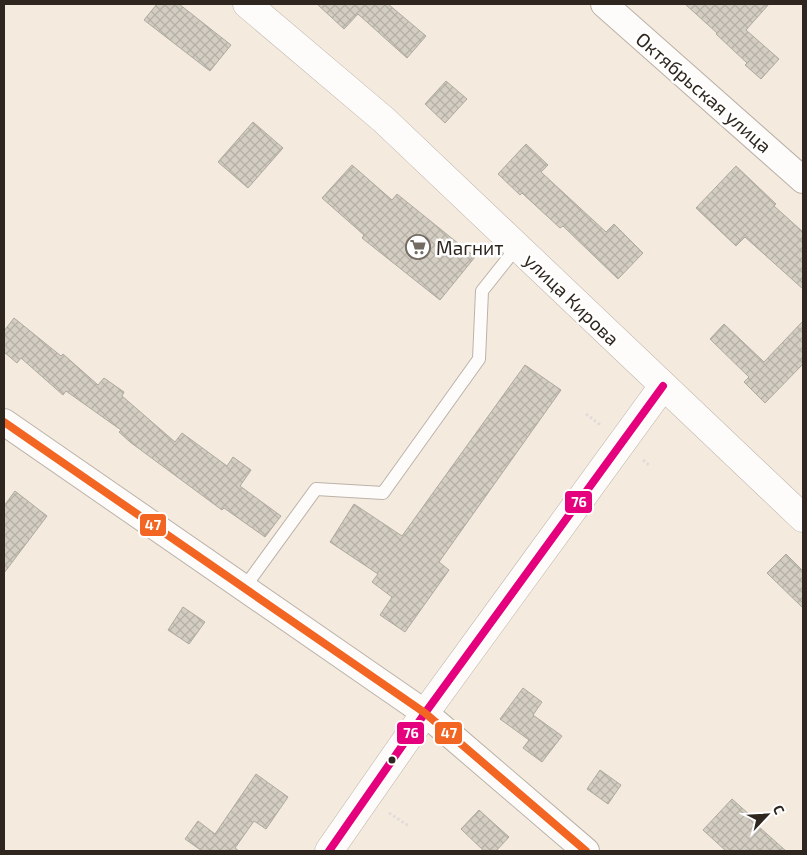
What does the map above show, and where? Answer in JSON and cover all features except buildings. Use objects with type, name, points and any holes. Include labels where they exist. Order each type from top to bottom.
[{"type":"street","name":"улица Кирова","points":[[247,4],[384,120],[803,518]]},
{"type":"street","name":"Октябрьская улица","points":[[604,4],[803,180]]},
{"type":"street","points":[[329,851],[425,713],[663,386]]},
{"type":"street","points":[[4,422],[425,713],[586,851]]},
{"type":"lane","points":[[244,588],[316,489],[383,493],[479,359],[482,291],[517,247]]},
{"type":"transit line","name":"76","points":[[329,851],[425,713],[663,386]]},
{"type":"transit line","name":"47","points":[[4,422],[425,713],[586,851]]},
{"type":"place","name":"Магнит","points":[[418,247]]}]
